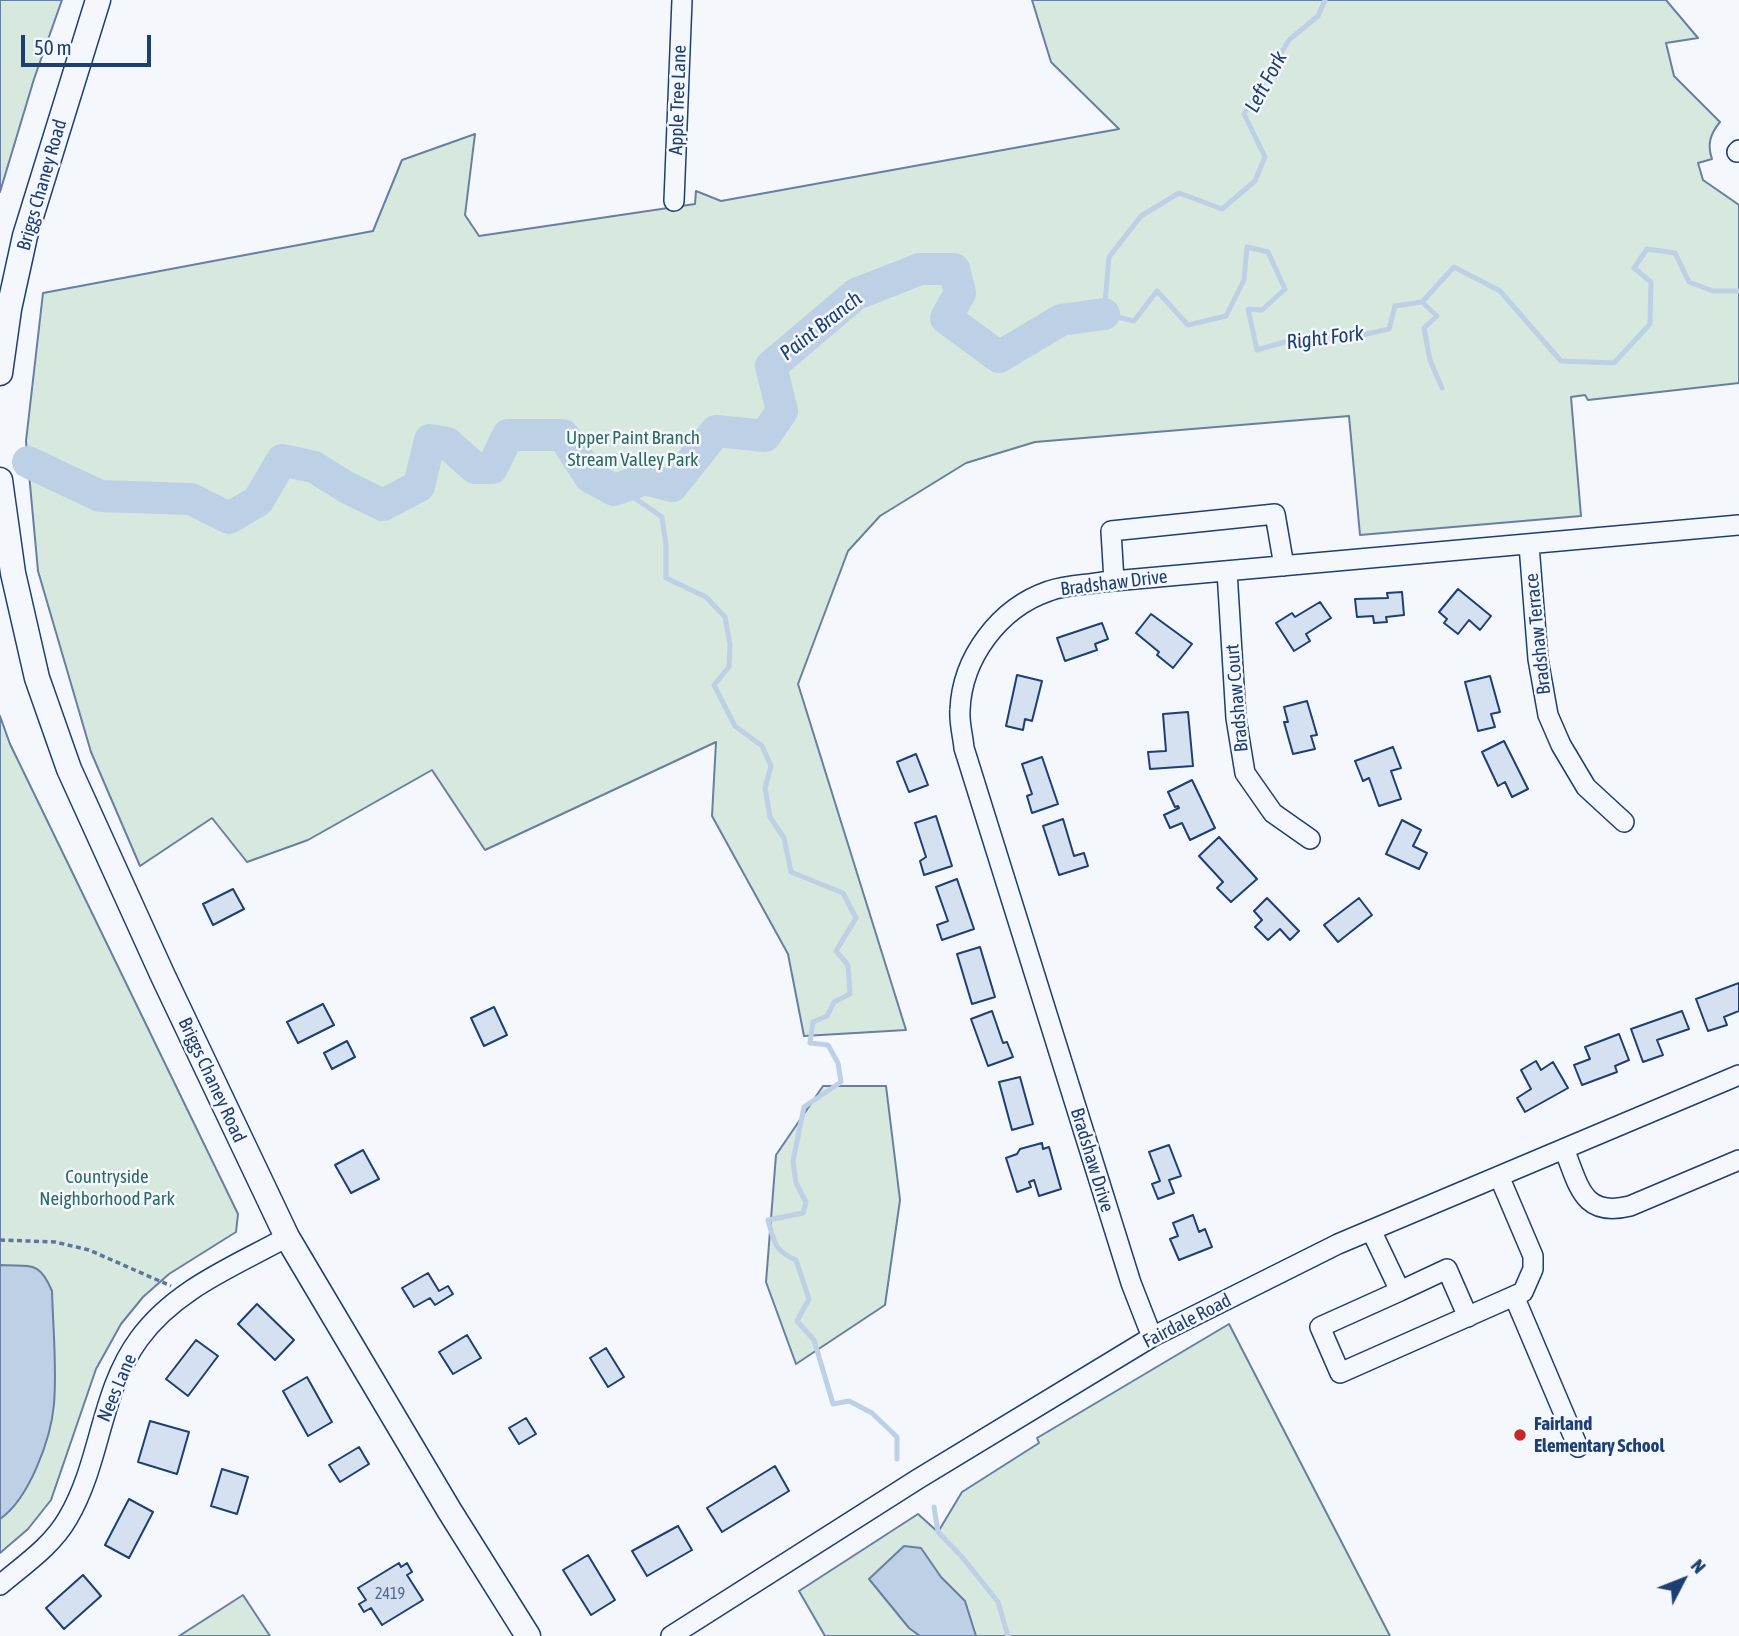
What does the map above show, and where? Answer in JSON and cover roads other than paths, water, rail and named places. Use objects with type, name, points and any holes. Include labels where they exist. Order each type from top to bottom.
[{"type":"main road","name":"Briggs Chaney Road","points":[[0,373],[9,309],[25,236],[98,0]]},
{"type":"main road","name":"Briggs Chaney Road","points":[[0,480],[13,573],[37,678],[69,769],[288,1237],[449,1510],[528,1636]]},
{"type":"street","name":"Apple Tree Lane","points":[[674,201],[682,0]]},
{"type":"street","points":[[1114,581],[1111,531],[1275,514],[1284,566]]},
{"type":"street","name":"Bradshaw Drive","points":[[1152,1337],[1131,1283],[964,748],[960,711],[969,668],[985,638],[1020,606],[1049,591],[1114,581],[1739,525]]},
{"type":"street","name":"Bradshaw Terrace","points":[[1529,545],[1538,659],[1548,715],[1560,745],[1586,787],[1624,822]]},
{"type":"street","name":"Bradshaw Court","points":[[1227,571],[1237,718],[1245,773],[1273,813],[1310,839]]},
{"type":"street","name":"Fairdale Road","points":[[671,1636],[906,1487],[1152,1337],[1338,1244],[1738,1078]]},
{"type":"street","points":[[1563,1149],[1581,1190],[1591,1203],[1602,1209],[1630,1206],[1739,1160]]},
{"type":"street","points":[[1468,1317],[1447,1269],[1320,1327],[1340,1373],[1468,1317],[1514,1296],[1522,1293],[1533,1269],[1533,1256],[1499,1176]]},
{"type":"street","points":[[1371,1230],[1400,1290]]},
{"type":"street","name":"Nees Lane","points":[[0,1585],[49,1544],[68,1518],[83,1486],[110,1397],[123,1365],[140,1337],[185,1292],[288,1237]]},
{"type":"street","points":[[1514,1296],[1578,1447]]},
{"type":"water","points":[[0,1265],[33,1267],[43,1274],[52,1291],[55,1376],[52,1418],[37,1467],[20,1498],[0,1519]]},
{"type":"water","points":[[904,1546],[921,1548],[941,1577],[965,1601],[976,1636],[920,1636],[909,1628],[869,1579]]},
{"type":"waterway","name":"Right Fork","points":[[1325,0],[1318,16],[1289,40],[1244,114],[1265,157],[1255,181],[1222,209],[1179,193],[1141,216],[1109,257],[1104,314],[1134,321],[1157,291],[1188,325],[1226,316],[1244,280],[1247,247],[1268,252],[1285,289],[1262,310],[1248,309],[1257,350],[1305,336],[1358,336],[1389,329],[1395,306],[1422,302],[1454,267],[1500,291],[1561,361],[1614,363],[1650,324],[1651,282],[1634,268],[1647,249],[1675,253],[1689,282],[1713,291],[1739,291]]},
{"type":"waterway","name":"Paint Branch","points":[[28,462],[100,496],[191,499],[229,518],[258,501],[282,460],[314,467],[383,505],[419,486],[430,440],[447,443],[475,468],[492,468],[508,435],[563,435],[590,477],[614,490],[645,479],[672,486],[716,431],[765,436],[782,411],[771,366],[856,294],[920,269],[954,269],[960,293],[946,318],[999,357],[1061,320],[1104,314]]},
{"type":"waterway","points":[[1422,302],[1437,316],[1424,328],[1430,360],[1442,388]]},
{"type":"waterway","points":[[614,490],[633,497],[662,517],[666,545],[666,578],[706,597],[725,617],[730,644],[729,667],[714,685],[735,726],[762,746],[771,766],[765,788],[770,817],[784,838],[791,872],[843,893],[856,918],[836,951],[848,965],[850,994],[834,1002],[827,1016],[813,1022],[810,1043],[828,1045],[838,1063],[841,1082],[804,1107],[793,1161],[796,1183],[806,1202],[803,1213],[768,1220],[779,1249],[796,1260],[809,1299],[797,1321],[814,1340],[833,1404],[849,1401],[872,1413],[897,1437],[897,1459]]},
{"type":"waterway","points":[[934,1507],[938,1532],[998,1602],[1008,1636]]},
{"type":"place","name":"Fairland Elementary School","points":[[1520,1435]]},
{"type":"water label","name":"Left Fork","points":[[1266,82]]},
{"type":"park label","name":"Upper Paint Branch Stream Valley Park","points":[[633,449]]},
{"type":"park label","name":"Countryside Neighborhood Park","points":[[107,1188]]}]
